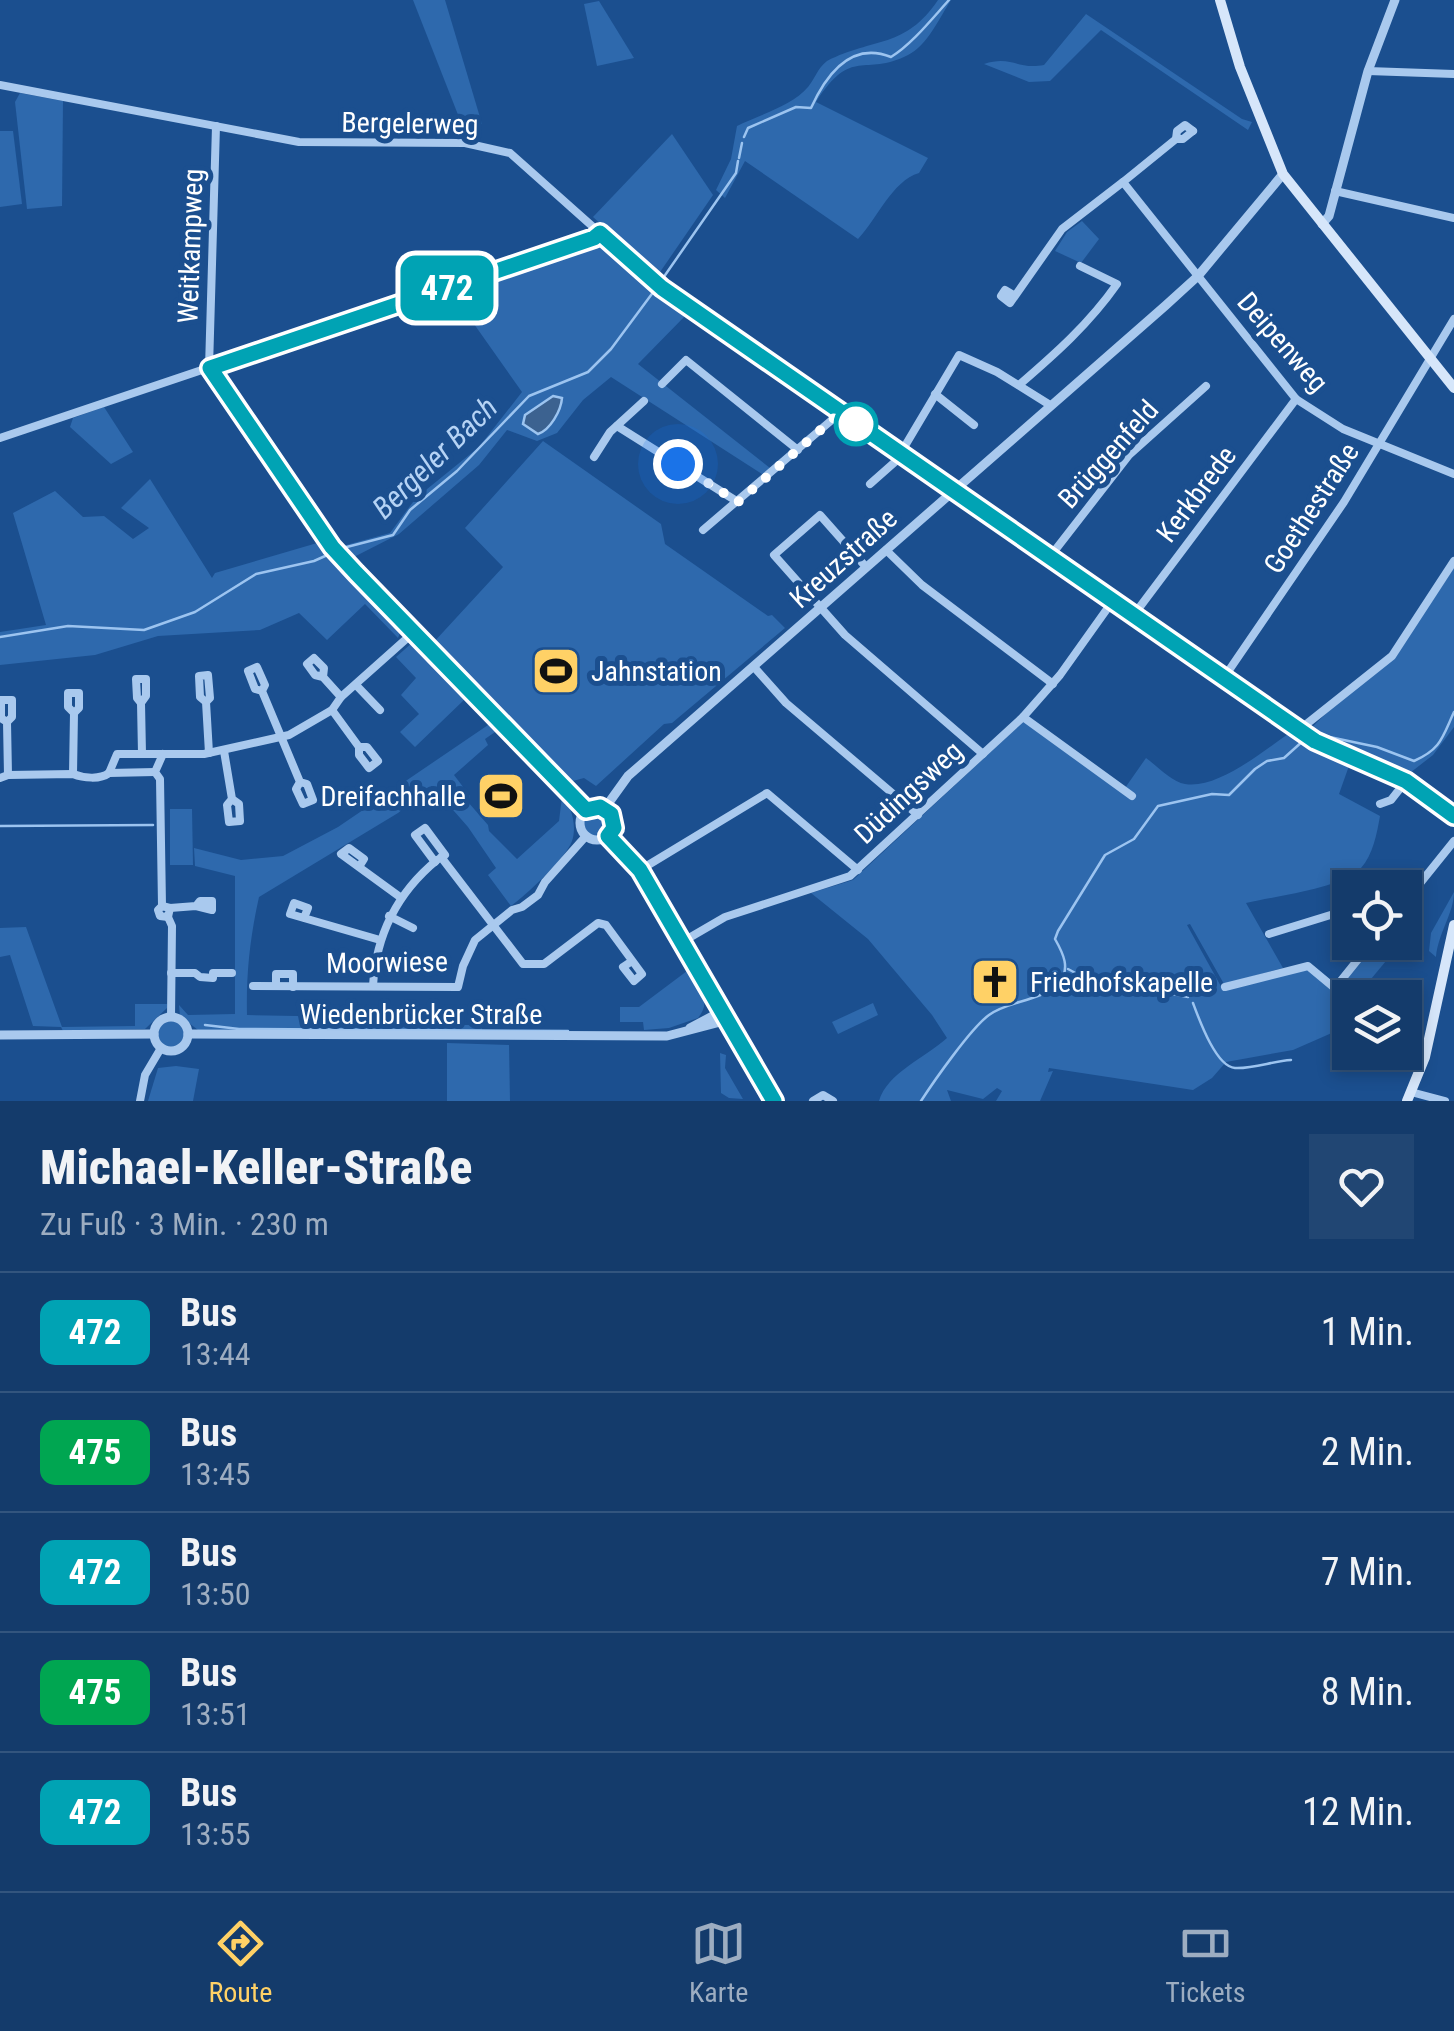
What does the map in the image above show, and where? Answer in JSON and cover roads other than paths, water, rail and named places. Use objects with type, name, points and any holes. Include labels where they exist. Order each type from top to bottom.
[{"type":"main road","points":[[1220,0],[1251,98],[1283,174],[1454,388]]},
{"type":"main road","points":[[1409,1097],[1425,1057],[1454,925]]},
{"type":"street","points":[[1322,224],[1329,216],[1368,71],[1395,0]]},
{"type":"street","points":[[1368,71],[1454,74]]},
{"type":"street","name":"Bergelerweg","points":[[0,85],[300,142],[465,143],[500,148],[513,155],[658,285],[840,413],[1307,736],[1406,781],[1454,816]]},
{"type":"street","name":"Weitkampweg","points":[[210,368],[216,126]]},
{"type":"street","points":[[1015,296],[1062,229],[1176,139]]},
{"type":"street","name":"Kreuzstraße","points":[[605,808],[628,776],[1198,276],[1283,174]]},
{"type":"street","name":"Deipenweg","points":[[1123,182],[1296,399],[1319,416],[1378,446],[1454,474]]},
{"type":"street","points":[[1335,191],[1454,218]]},
{"type":"street","points":[[0,438],[600,233]]},
{"type":"street","points":[[1019,385],[1069,342],[1116,284],[1080,266]]},
{"type":"street","name":"Goethestraße","points":[[1223,679],[1306,560],[1454,319]]},
{"type":"street","points":[[870,484],[900,454],[959,355],[1050,405]]},
{"type":"street","points":[[662,384],[686,360],[798,450]]},
{"type":"street","points":[[210,368],[336,550],[586,810]]},
{"type":"street","name":"Brüggenfeld","points":[[1049,558],[1129,455],[1206,386]]},
{"type":"street","points":[[934,394],[974,425]]},
{"type":"street","name":"Kerkbrede","points":[[1132,616],[1296,399]]},
{"type":"street","points":[[594,456],[617,426],[644,401]]},
{"type":"street","points":[[702,530],[840,413]]},
{"type":"street","points":[[617,426],[738,502]]},
{"type":"street","points":[[866,567],[820,515],[774,555],[864,652],[983,754]]},
{"type":"street","points":[[886,550],[922,585],[1052,684]]},
{"type":"street","points":[[1307,736],[1392,656],[1454,560]]},
{"type":"street","name":"Düdingsweg","points":[[682,942],[725,917],[844,880],[858,870],[1024,717],[1112,602]]},
{"type":"street","points":[[109,773],[117,754],[209,753],[290,735],[332,710],[341,697],[414,632]]},
{"type":"street","points":[[754,667],[786,703],[918,815]]},
{"type":"street","points":[[324,676],[341,697]]},
{"type":"street","points":[[356,685],[380,710]]},
{"type":"street","points":[[262,691],[300,782]]},
{"type":"street","points":[[141,702],[142,754]]},
{"type":"street","points":[[206,702],[209,753]]},
{"type":"street","points":[[332,710],[360,747]]},
{"type":"street","points":[[73,774],[74,714]]},
{"type":"street","points":[[1024,717],[1132,796]]},
{"type":"street","points":[[7,722],[4,776],[93,777],[155,772]]},
{"type":"street","points":[[224,751],[232,800]]},
{"type":"street","points":[[155,772],[162,754]]},
{"type":"street","points":[[155,772],[160,779],[158,819],[172,926],[171,1017]]},
{"type":"street","points":[[1380,804],[1391,800],[1406,781]]},
{"type":"street","points":[[640,870],[767,793],[858,870]]},
{"type":"street","points":[[595,806],[605,808],[614,822],[608,836],[595,840],[586,836],[580,826],[586,810],[595,806]]},
{"type":"street","name":"Moorwiese","points":[[253,986],[458,987],[470,947],[493,925],[538,894],[586,836]]},
{"type":"street","points":[[608,836],[640,870],[774,1101]]},
{"type":"street","points":[[1422,881],[1454,841]]},
{"type":"street","points":[[373,986],[380,940],[390,916],[400,897],[438,859],[523,964],[544,964],[598,924],[606,925],[632,961]]},
{"type":"street","points":[[359,867],[400,897]]},
{"type":"street","points":[[167,910],[196,906]]},
{"type":"street","points":[[1268,934],[1332,914]]},
{"type":"street","points":[[390,916],[413,928]]},
{"type":"street","points":[[304,918],[380,940]]},
{"type":"street","points":[[1341,980],[1358,960]]},
{"type":"street","points":[[1224,987],[1308,966],[1332,986]]},
{"type":"street","points":[[171,973],[195,973],[200,978],[232,973]]},
{"type":"street","name":"Wiedenbrücker Straße","points":[[188,1034],[653,1036],[725,1015]]},
{"type":"street","points":[[171,1017],[184,1024],[188,1034],[180,1048],[167,1051],[154,1034],[159,1022],[171,1017]]},
{"type":"street","points":[[0,1035],[154,1034]]},
{"type":"street","points":[[140,1101],[146,1075],[161,1048]]},
{"type":"street","points":[[813,1101],[823,1095],[833,1101]]},
{"type":"street","points":[[1409,1097],[1445,1101]]},
{"type":"waterway","name":"Bergeler Bach","points":[[744,137],[748,128],[796,107],[811,108],[832,73],[852,57],[877,53],[891,57],[949,0]]},
{"type":"waterway","name":"Bergeler Bach","points":[[739,158],[742,143]]},
{"type":"waterway","name":"Bergeler Bach","points":[[661,281],[736,173],[738,161]]},
{"type":"waterway","name":"Bergeler Bach","points":[[0,637],[68,626],[144,630],[195,612],[256,574],[314,561],[343,548],[393,535],[410,510],[457,471],[529,396],[588,372],[611,349],[657,287]]},
{"type":"waterway","points":[[1311,736],[1377,747],[1414,761],[1435,747],[1454,712]]},
{"type":"waterway","points":[[921,1101],[943,1068],[989,1015],[1052,989],[1063,977],[1063,955],[1055,939],[1105,855],[1134,839],[1158,806],[1212,794],[1229,795],[1255,769],[1267,761],[1284,758],[1304,740]]},
{"type":"waterway","points":[[0,826],[153,825]]},
{"type":"waterway","points":[[1068,969],[1081,976],[1188,997]]},
{"type":"waterway","points":[[1193,1003],[1209,1041],[1228,1066],[1242,1068],[1291,1060]]},
{"type":"waterway","points":[[205,1025],[239,1029],[568,1031]]},
{"type":"place","name":"Jahnstation","points":[[556,671]]},
{"type":"place","name":"Dreifachhalle","points":[[501,796]]},
{"type":"place","name":"Friedhofskapelle","points":[[995,982]]}]
